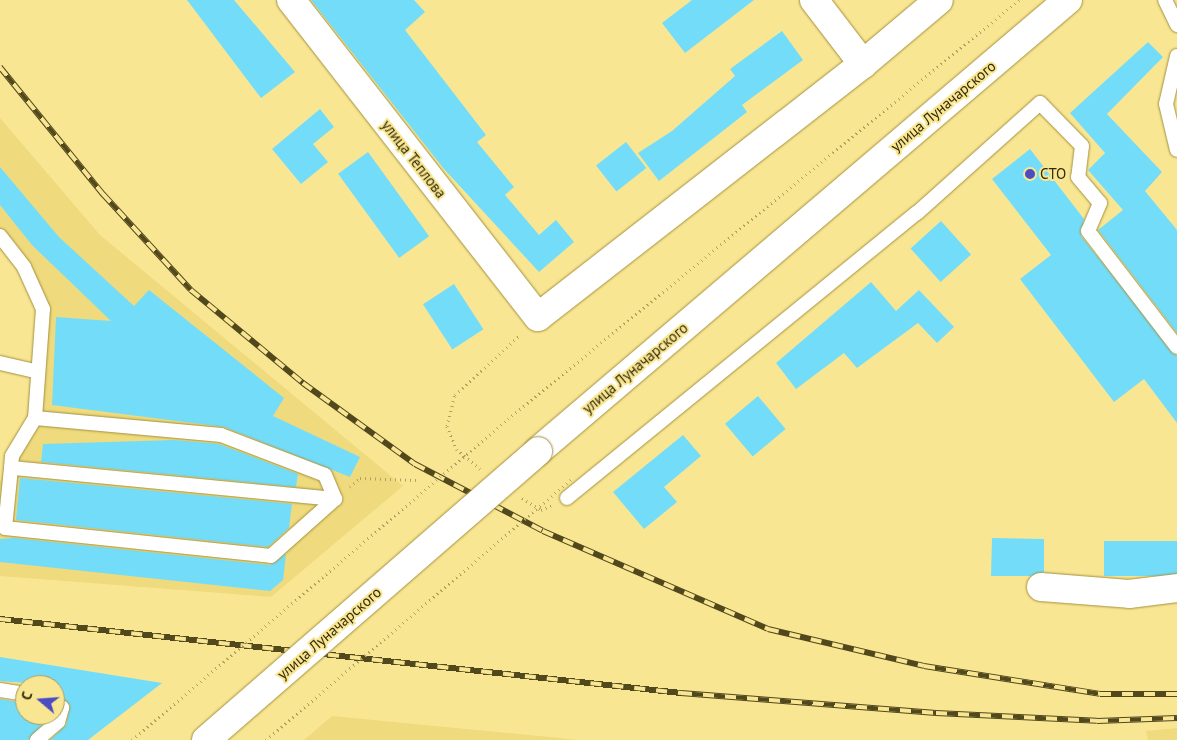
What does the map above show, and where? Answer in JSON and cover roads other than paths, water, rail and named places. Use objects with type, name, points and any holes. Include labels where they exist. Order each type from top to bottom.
[{"type":"street","name":"улица Теплова","points":[[291,0],[538,317],[864,64]]},
{"type":"street","points":[[814,0],[864,64],[939,0]]},
{"type":"street","name":"улица Луначарского","points":[[206,740],[538,451],[1068,0]]},
{"type":"street","points":[[1041,587],[1129,594],[1177,588]]},
{"type":"lane","points":[[1165,0],[1177,25]]},
{"type":"lane","points":[[1177,56],[1166,104],[1177,150]]},
{"type":"lane","points":[[567,498],[917,213],[1040,103],[1082,146],[1078,177],[1100,203],[1088,231],[1177,347]]},
{"type":"lane","points":[[0,236],[24,267],[43,309],[35,418],[8,459],[4,528],[271,556],[335,499]]},
{"type":"lane","points":[[0,363],[38,372]]},
{"type":"lane","points":[[35,418],[221,436],[325,475],[335,499]]},
{"type":"lane","points":[[8,459],[335,499]]},
{"type":"lane","points":[[0,690],[15,692]]},
{"type":"lane","points":[[37,740],[54,725]]},
{"type":"railway","points":[[0,67],[103,194],[191,290],[303,383],[415,464],[543,531],[768,629],[924,666],[1100,694],[1177,694]]},
{"type":"railway","points":[[0,619],[681,693],[936,713],[1097,721],[1177,718]]},
{"type":"place","name":"СТО","points":[[1030,174]]}]
